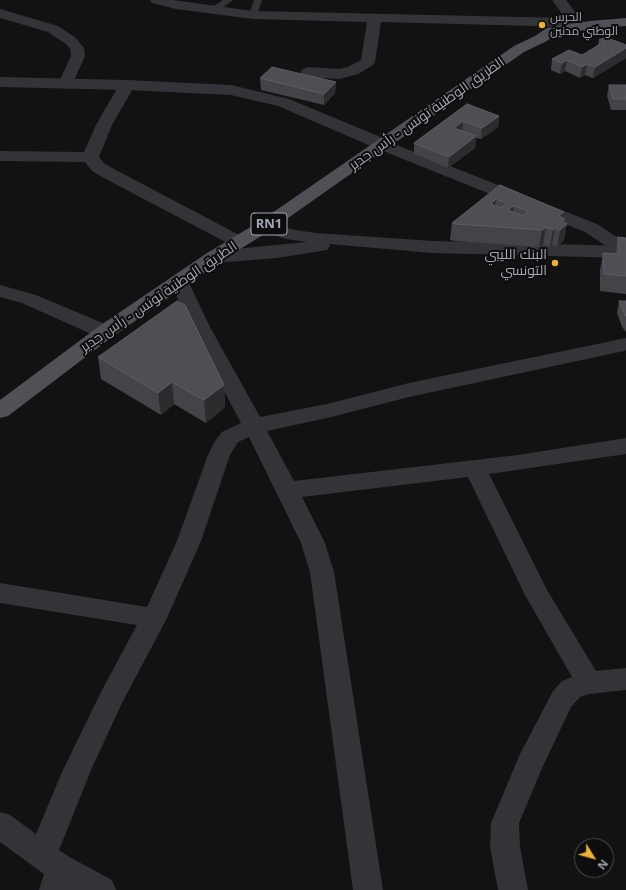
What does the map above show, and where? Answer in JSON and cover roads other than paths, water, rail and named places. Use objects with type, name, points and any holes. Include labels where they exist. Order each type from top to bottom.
[{"type":"main road","name":"الطريق الوطنية تونس - رأس جدير","points":[[0,411],[104,332],[214,257],[265,226],[384,145],[519,49],[540,40],[552,32],[578,25],[626,22]]},
{"type":"main road","name":"الطريق الوطنية تونس - رأس جدير","points":[[540,40],[597,33],[626,33]]},
{"type":"street","points":[[157,0],[176,5],[253,15],[375,17],[578,25],[597,33]]},
{"type":"street","points":[[559,0],[578,25]]},
{"type":"street","points":[[0,27],[6,15],[53,29],[64,35],[78,48],[78,56],[66,84]]},
{"type":"street","points":[[308,72],[339,74],[353,71],[368,62],[375,17]]},
{"type":"street","points":[[0,82],[127,85],[231,90],[283,102],[384,145],[591,228],[617,245],[622,252]]},
{"type":"street","points":[[90,157],[104,125],[127,85]]},
{"type":"street","points":[[0,156],[90,157]]},
{"type":"street","points":[[90,157],[98,167],[108,173],[239,242]]},
{"type":"street","points":[[265,226],[292,235],[316,238],[433,247],[622,252]]},
{"type":"street","points":[[214,257],[277,252],[355,240]]},
{"type":"street","points":[[179,281],[200,327],[254,426],[313,543],[322,572],[368,890]]},
{"type":"street","points":[[0,291],[28,299],[104,332]]},
{"type":"street","points":[[52,871],[77,770],[111,698],[154,618],[189,541],[219,455],[230,436],[254,426],[327,411],[409,390],[624,344]]},
{"type":"street","points":[[287,490],[518,463],[626,446]]},
{"type":"street","points":[[475,468],[537,595],[589,683]]},
{"type":"street","points":[[0,593],[154,618]]},
{"type":"street","points":[[512,890],[505,847],[505,823],[530,763],[562,699],[571,689],[589,683],[626,679]]},
{"type":"street","points":[[0,825],[52,871],[101,890]]},
{"type":"lane","points":[[214,10],[229,0]]},
{"type":"lane","points":[[253,15],[258,0]]},
{"type":"place","name":"الحرس الوطني مدنين","points":[[542,25]]},
{"type":"place","name":"البنك الليبي التونسي","points":[[555,263]]}]
